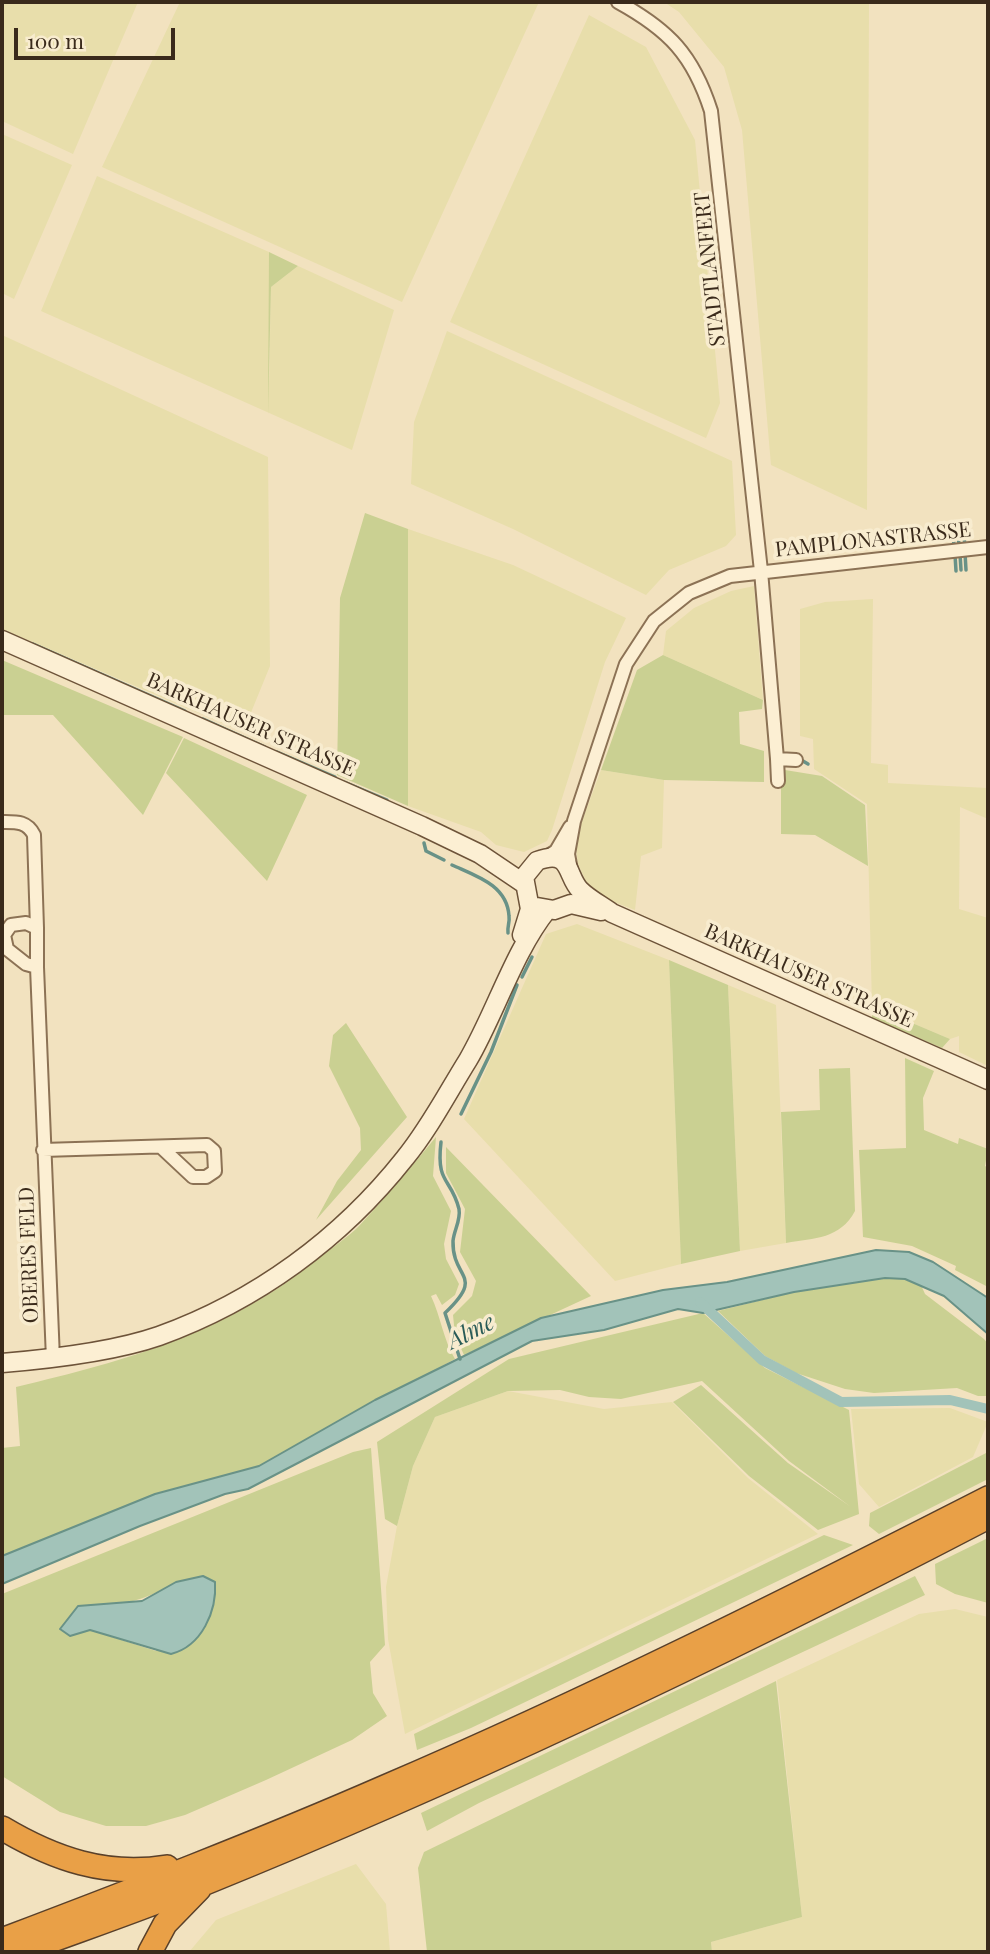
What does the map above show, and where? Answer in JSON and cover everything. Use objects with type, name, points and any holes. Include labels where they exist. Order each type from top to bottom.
[{"type":"highway","points":[[2,1940],[215,1858],[482,1744],[899,1544],[988,1498]]},
{"type":"highway","points":[[20,1952],[204,1884],[427,1789],[715,1654],[988,1517]]},
{"type":"highway","points":[[2,1828],[63,1860],[100,1869],[140,1871],[215,1858]]},
{"type":"highway","points":[[150,1952],[165,1924],[204,1884]]},
{"type":"street","name":"STADTLANFERT","points":[[618,2],[665,31],[695,70],[711,111],[761,571]]},
{"type":"street","name":"PAMPLONASTRASSE","points":[[574,821],[626,664],[654,621],[689,593],[730,576],[761,571],[988,547]]},
{"type":"street","name":"PAMPLONASTRASSE","points":[[761,571],[778,781]]},
{"type":"street","name":"BARKHAUSER STRASSE","points":[[2,640],[347,792],[480,854],[525,890]]},
{"type":"street","points":[[777,759],[796,760]]},
{"type":"street","points":[[2,1363],[53,1359],[156,1337],[225,1309],[281,1277],[351,1218],[406,1158],[470,1056],[503,987],[529,916],[525,890],[537,862],[556,851],[574,821]]},
{"type":"street","points":[[503,987],[555,908],[573,893],[573,875],[568,854],[574,821]]},
{"type":"street","name":"OBERES FELD","points":[[2,822],[22,823],[30,827],[34,835],[43,1150],[53,1359]]},
{"type":"street","name":"BARKHAUSER STRASSE","points":[[480,854],[537,862]]},
{"type":"street","points":[[537,862],[562,861],[573,875]]},
{"type":"street","name":"BARKHAUSER STRASSE","points":[[573,875],[579,890],[611,913]]},
{"type":"street","points":[[525,890],[535,906],[555,908]]},
{"type":"street","name":"BARKHAUSER STRASSE","points":[[555,908],[571,904],[611,913],[988,1080]]},
{"type":"street","points":[[37,928],[15,923],[6,931],[4,940],[6,948],[18,958],[37,967]]},
{"type":"street","points":[[43,1150],[161,1147]]},
{"type":"shaded area","points":[[2,2],[138,2],[73,154],[2,121]]},
{"type":"shaded area","points":[[180,2],[539,2],[402,302],[102,167]]},
{"type":"shaded area","points":[[664,2],[869,2],[867,510],[771,465],[742,130],[724,67],[679,12]]},
{"type":"shaded area","points":[[589,15],[646,47],[695,140],[720,403],[706,438],[450,322]]},
{"type":"shaded area","points":[[2,134],[72,165],[14,299],[2,293]]},
{"type":"shaded area","points":[[97,176],[269,252],[269,385],[271,287],[298,266],[394,310],[352,450],[41,311]]},
{"type":"shaded area","points":[[447,331],[732,461],[736,535],[726,546],[669,570],[646,595],[513,529],[411,484],[414,422]]},
{"type":"shaded area","points":[[2,335],[268,457],[270,666],[243,732],[2,629]]},
{"type":"shaded area","points":[[408,529],[513,565],[626,618],[605,662],[552,830],[547,841],[524,852],[496,845],[481,832],[408,806]]},
{"type":"shaded area","points":[[754,586],[763,700],[663,655],[666,631],[694,608],[731,591]]},
{"type":"shaded area","points":[[873,599],[871,763],[888,765],[888,783],[988,788],[988,819],[960,807],[959,909],[988,918],[988,1066],[959,1052],[959,1036],[950,1039],[872,1006],[867,804],[814,769],[813,739],[800,736],[800,609],[825,602]]},
{"type":"shaded area","points":[[601,770],[664,780],[662,848],[641,856],[635,910],[598,896],[586,882],[578,864],[575,840]]},
{"type":"shaded area","points":[[577,924],[669,960],[681,1264],[615,1281],[464,1119],[546,934]]},
{"type":"shaded area","points":[[728,985],[776,1005],[786,1243],[740,1251]]},
{"type":"shaded area","points":[[508,1391],[604,1409],[672,1402],[748,1478],[818,1534],[405,1734],[388,1639],[386,1587],[397,1526],[413,1466],[435,1417]]},
{"type":"shaded area","points":[[950,1408],[988,1422],[973,1457],[879,1507],[859,1484],[851,1409]]},
{"type":"shaded area","points":[[955,1609],[988,1617],[988,1952],[712,1952],[711,1942],[802,1917],[777,1680],[919,1614]]},
{"type":"shaded area","points":[[356,1864],[386,1904],[390,1952],[189,1952],[216,1920]]},
{"type":"green space","points":[[269,252],[298,266],[271,287],[268,415]]},
{"type":"green space","points":[[365,513],[408,529],[408,806],[337,775],[340,598]]},
{"type":"green space","points":[[663,655],[763,700],[762,709],[739,712],[740,744],[764,751],[764,782],[664,780],[601,770],[637,670]]},
{"type":"green space","points":[[2,660],[183,737],[143,815],[53,715],[2,715]]},
{"type":"green space","points":[[184,738],[307,795],[267,881],[166,773]]},
{"type":"green space","points":[[785,770],[822,776],[865,805],[868,866],[815,835],[781,834],[781,784],[785,783]]},
{"type":"green space","points":[[669,960],[728,985],[740,1251],[681,1264]]},
{"type":"green space","points":[[872,1006],[950,1039],[942,1048],[872,1018]]},
{"type":"green space","points":[[346,1023],[407,1117],[316,1220],[337,1181],[361,1150],[360,1128],[329,1066],[333,1035]]},
{"type":"green space","points":[[905,1058],[934,1071],[923,1098],[924,1130],[958,1144],[959,1138],[988,1149],[985,1166],[988,1168],[988,1287],[955,1270],[956,1266],[912,1246],[863,1237],[859,1150],[906,1148]]},
{"type":"green space","points":[[850,1068],[855,1211],[842,1227],[826,1236],[786,1243],[781,1112],[820,1110],[819,1069]]},
{"type":"green space","points":[[436,1137],[433,1176],[451,1211],[444,1244],[446,1259],[459,1284],[455,1295],[442,1305],[436,1294],[431,1296],[455,1359],[259,1466],[155,1494],[2,1556],[2,1448],[20,1446],[16,1387],[98,1366],[175,1341],[248,1306],[283,1285],[354,1230]]},
{"type":"green space","points":[[446,1147],[591,1296],[464,1355],[455,1335],[453,1315],[472,1296],[476,1281],[460,1252],[465,1209],[446,1173]]},
{"type":"green space","points":[[885,1278],[905,1279],[921,1285],[925,1294],[984,1339],[988,1344],[988,1396],[978,1396],[957,1388],[874,1393],[845,1389],[796,1373],[765,1356],[718,1311],[794,1292]]},
{"type":"green space","points":[[703,1313],[765,1368],[849,1410],[859,1514],[818,1530],[749,1476],[673,1402],[701,1385],[788,1463],[851,1507],[789,1461],[702,1381],[621,1399],[589,1397],[560,1390],[508,1391],[435,1417],[413,1466],[397,1526],[385,1519],[377,1442],[509,1359]]},
{"type":"green space","points":[[371,1448],[385,1645],[370,1662],[373,1693],[387,1716],[352,1740],[266,1780],[185,1815],[146,1826],[106,1826],[60,1812],[2,1776],[2,1594],[353,1452]],"holes":[[[176,1582],[156,1651],[90,1630],[98,1604],[120,1604],[139,1599]]]},
{"type":"green space","points":[[988,1452],[988,1479],[879,1534],[869,1526],[870,1513]]},
{"type":"green space","points":[[824,1535],[853,1545],[471,1728],[417,1750],[414,1734]]},
{"type":"green space","points":[[988,1538],[988,1603],[955,1594],[936,1584],[935,1564]]},
{"type":"green space","points":[[915,1576],[925,1595],[479,1803],[427,1831],[421,1813]]},
{"type":"green space","points":[[776,1681],[802,1917],[711,1942],[712,1952],[427,1952],[418,1868],[424,1852]]},
{"type":"water","points":[[876,1250],[909,1252],[933,1262],[988,1298],[988,1334],[944,1296],[905,1279],[885,1278],[794,1292],[703,1313],[678,1309],[604,1330],[532,1341],[248,1489],[225,1494],[140,1526],[2,1584],[2,1556],[155,1494],[259,1466],[375,1400],[541,1318],[663,1290],[727,1282]]},
{"type":"water","points":[[203,1576],[215,1582],[210,1615],[199,1635],[182,1650],[171,1654],[90,1630],[70,1636],[60,1629],[78,1606],[142,1601],[176,1582]]},
{"type":"waterway","points":[[963,530],[965,545]]},
{"type":"waterway","points":[[958,531],[959,546]]},
{"type":"waterway","points":[[953,532],[954,547]]},
{"type":"waterway","points":[[965,553],[966,570]]},
{"type":"waterway","points":[[960,554],[961,570]]},
{"type":"waterway","points":[[955,555],[956,571]]},
{"type":"waterway","points":[[33,644],[185,711]]},
{"type":"waterway","points":[[203,719],[265,747]]},
{"type":"waterway","points":[[277,752],[335,777]]},
{"type":"waterway","points":[[803,761],[808,764]]},
{"type":"waterway","points":[[344,782],[387,800]]},
{"type":"waterway","points":[[424,843],[426,851],[444,860]]},
{"type":"waterway","points":[[452,865],[489,883],[503,897],[509,916],[508,933]]},
{"type":"waterway","points":[[522,977],[532,957]]},
{"type":"waterway","points":[[461,1114],[491,1052],[517,985]]},
{"type":"waterway","name":"Alme","points":[[441,1142],[442,1174],[459,1209],[453,1241],[454,1254],[465,1283],[463,1291],[445,1313],[460,1359]]},
{"type":"waterway","points":[[700,1302],[762,1360],[841,1402],[950,1400],[988,1409]]}]
